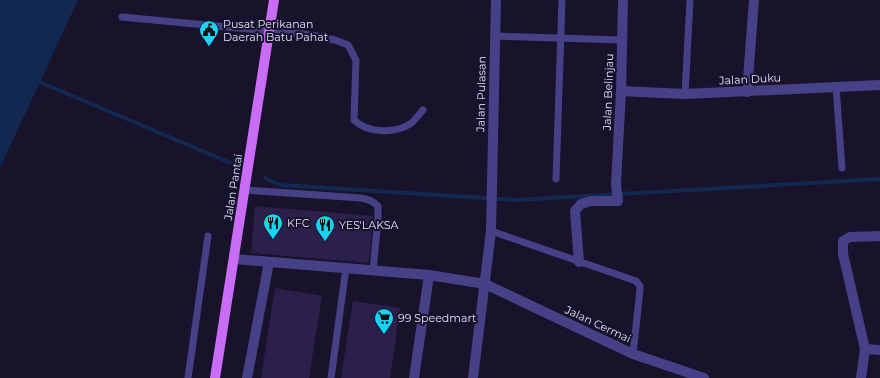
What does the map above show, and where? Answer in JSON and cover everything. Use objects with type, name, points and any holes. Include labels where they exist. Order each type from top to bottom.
[{"type":"main road","name":"Jalan Pantai","points":[[215,378],[245,190],[265,30],[274,0]]},
{"type":"street","name":"Jalan Pulasan","points":[[473,378],[490,231],[496,0]]},
{"type":"street","name":"Jalan Belinjau","points":[[579,262],[575,211],[581,204],[591,201],[618,201],[616,184],[621,91],[623,0]]},
{"type":"street","points":[[747,92],[754,0]]},
{"type":"street","name":"Jalan Duku","points":[[621,91],[685,94],[880,85]]},
{"type":"street","points":[[861,378],[865,349],[843,254],[843,241],[850,237],[880,236]]},
{"type":"street","name":"Jalan Cermai","points":[[234,259],[429,276],[485,284],[633,354],[704,378]]},
{"type":"street","points":[[247,378],[269,262]]},
{"type":"street","points":[[414,378],[429,276]]},
{"type":"street","points":[[865,349],[880,350]]},
{"type":"lane","points":[[556,179],[562,0]]},
{"type":"lane","points":[[685,94],[690,0]]},
{"type":"lane","points":[[122,17],[312,35],[335,40],[348,45],[356,60],[354,120],[359,125],[375,130],[397,130],[411,123],[423,110]]},
{"type":"lane","points":[[494,36],[621,40]]},
{"type":"lane","points":[[836,87],[842,168]]},
{"type":"lane","points":[[245,190],[360,198],[375,202],[378,206],[378,217],[373,271]]},
{"type":"lane","points":[[490,231],[636,281],[640,286],[633,354]]},
{"type":"lane","points":[[188,378],[208,236]]},
{"type":"lane","points":[[331,378],[346,268]]},
{"type":"water","points":[[0,0],[78,0],[0,168]]},
{"type":"building","points":[[255,206],[373,216],[369,263],[251,253]]},
{"type":"building","points":[[275,288],[322,296],[309,378],[261,378]]},
{"type":"building","points":[[353,301],[400,308],[390,378],[341,378]]},
{"type":"waterway","points":[[35,80],[233,164]]},
{"type":"waterway","points":[[265,178],[280,185],[516,200],[880,179]]},
{"type":"place","name":"Pusat Perikanan Daerah Batu Pahat","points":[[209,47]]},
{"type":"place","name":"KFC","points":[[273,240]]},
{"type":"place","name":"YES'LAKSA","points":[[325,242]]},
{"type":"place","name":"99 Speedmart","points":[[384,335]]}]
